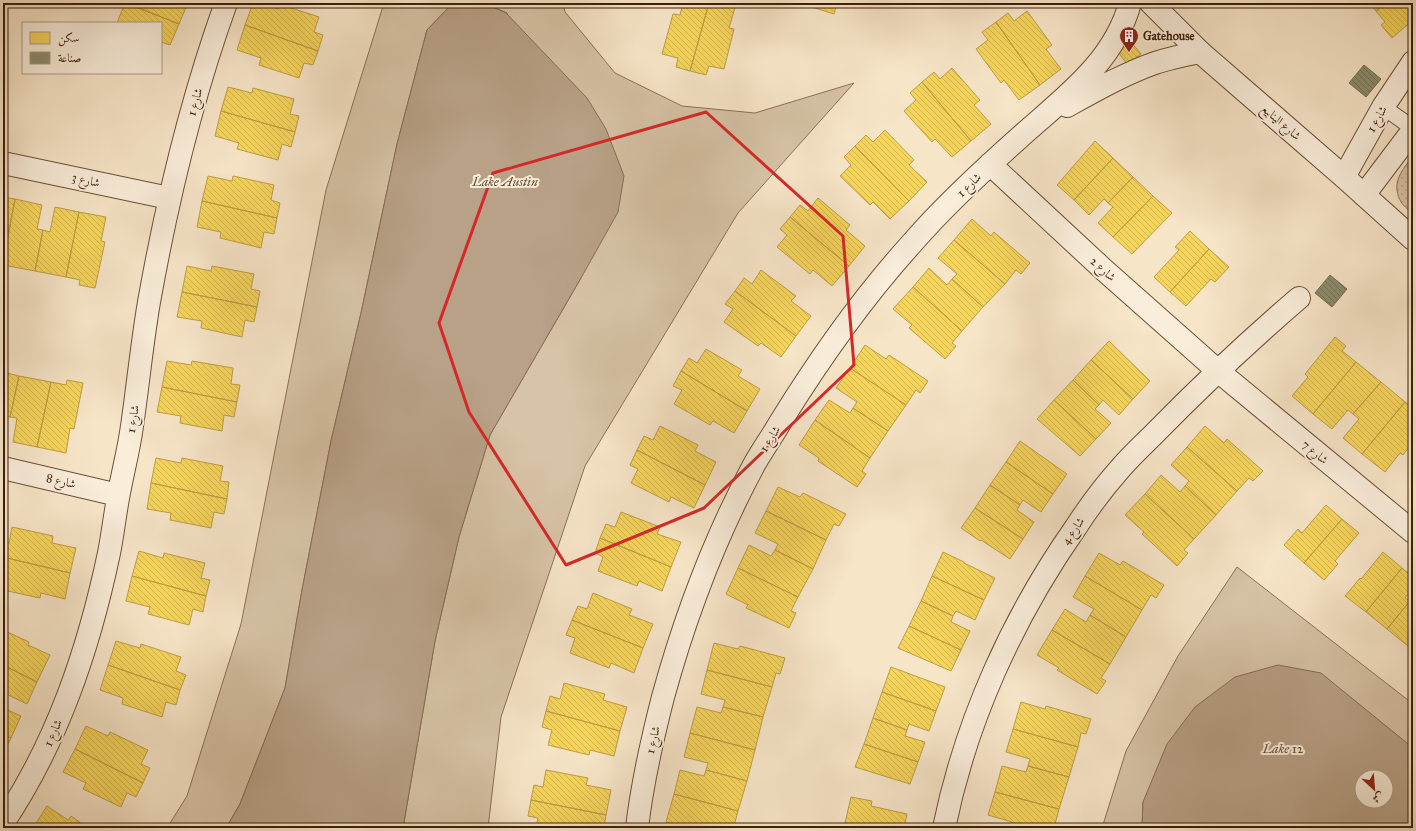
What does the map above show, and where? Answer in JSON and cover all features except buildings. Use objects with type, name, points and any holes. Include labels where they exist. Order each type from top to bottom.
[{"type":"street","name":"شارع 1","points":[[3,823],[17,802],[42,756],[64,708],[82,659],[110,552],[118,495],[132,428],[149,304],[169,198],[183,142],[218,24],[226,3]]},
{"type":"street","name":"شارع 1","points":[[637,828],[640,802],[654,732],[673,662],[696,594],[724,527],[756,463],[803,385],[855,312],[913,242],[990,164],[1089,75],[1105,56],[1119,31],[1130,3]]},
{"type":"street","name":"شارع الينابيع","points":[[1151,3],[1200,52],[1413,239]]},
{"type":"street","name":"شارع 1","points":[[1034,124],[1128,74],[1156,63],[1200,52]]},
{"type":"street","name":"شارع 1","points":[[1344,177],[1383,107],[1413,62]]},
{"type":"street","points":[[1364,195],[1413,129]]},
{"type":"street","name":"شارع 3","points":[[3,163],[169,198]]},
{"type":"street","name":"شارع 2","points":[[990,164],[1103,269],[1218,371]]},
{"type":"street","name":"شارع 4","points":[[944,828],[948,806],[962,757],[995,669],[1038,585],[1063,545],[1119,470],[1218,371],[1299,298]]},
{"type":"street","name":"شارع 7","points":[[1218,371],[1413,532]]},
{"type":"street","name":"شارع 8","points":[[3,468],[118,495]]},
{"type":"lane","points":[[1383,107],[1413,129]]},
{"type":"highlighted area","points":[[706,112],[843,236],[854,365],[704,508],[566,565],[469,412],[439,323],[493,173]]},
{"type":"shaded area","points":[[384,3],[463,3],[449,7],[427,30],[397,144],[361,313],[331,441],[302,590],[285,688],[240,804],[226,828],[167,828],[187,796],[241,624],[326,190]]},
{"type":"shaded area","points":[[484,3],[563,3],[565,12],[615,73],[682,106],[755,113],[854,83],[738,213],[585,466],[501,717],[488,828],[403,828],[435,641],[459,537],[490,435],[581,278],[507,13]]},
{"type":"shaded area","points":[[1413,156],[1413,214],[1401,202],[1397,187],[1399,176]]},
{"type":"shaded area","points":[[1237,567],[1413,704],[1413,748],[1379,721],[1143,802],[1142,828],[1102,828],[1126,751],[1178,656]]},
{"type":"water","name":"Lake Austin","points":[[463,3],[484,3],[506,13],[587,98],[606,129],[624,176],[618,212],[490,435],[459,537],[435,641],[403,828],[226,828],[240,804],[285,688],[302,590],[331,441],[361,313],[397,144],[427,30],[449,7]]},
{"type":"water","name":"Lake 12","points":[[1278,665],[1321,673],[1413,748],[1413,828],[1142,828],[1143,802],[1167,744],[1195,707],[1235,677]]},
{"type":"place","name":"Gatehouse","points":[[1129,53]]}]
